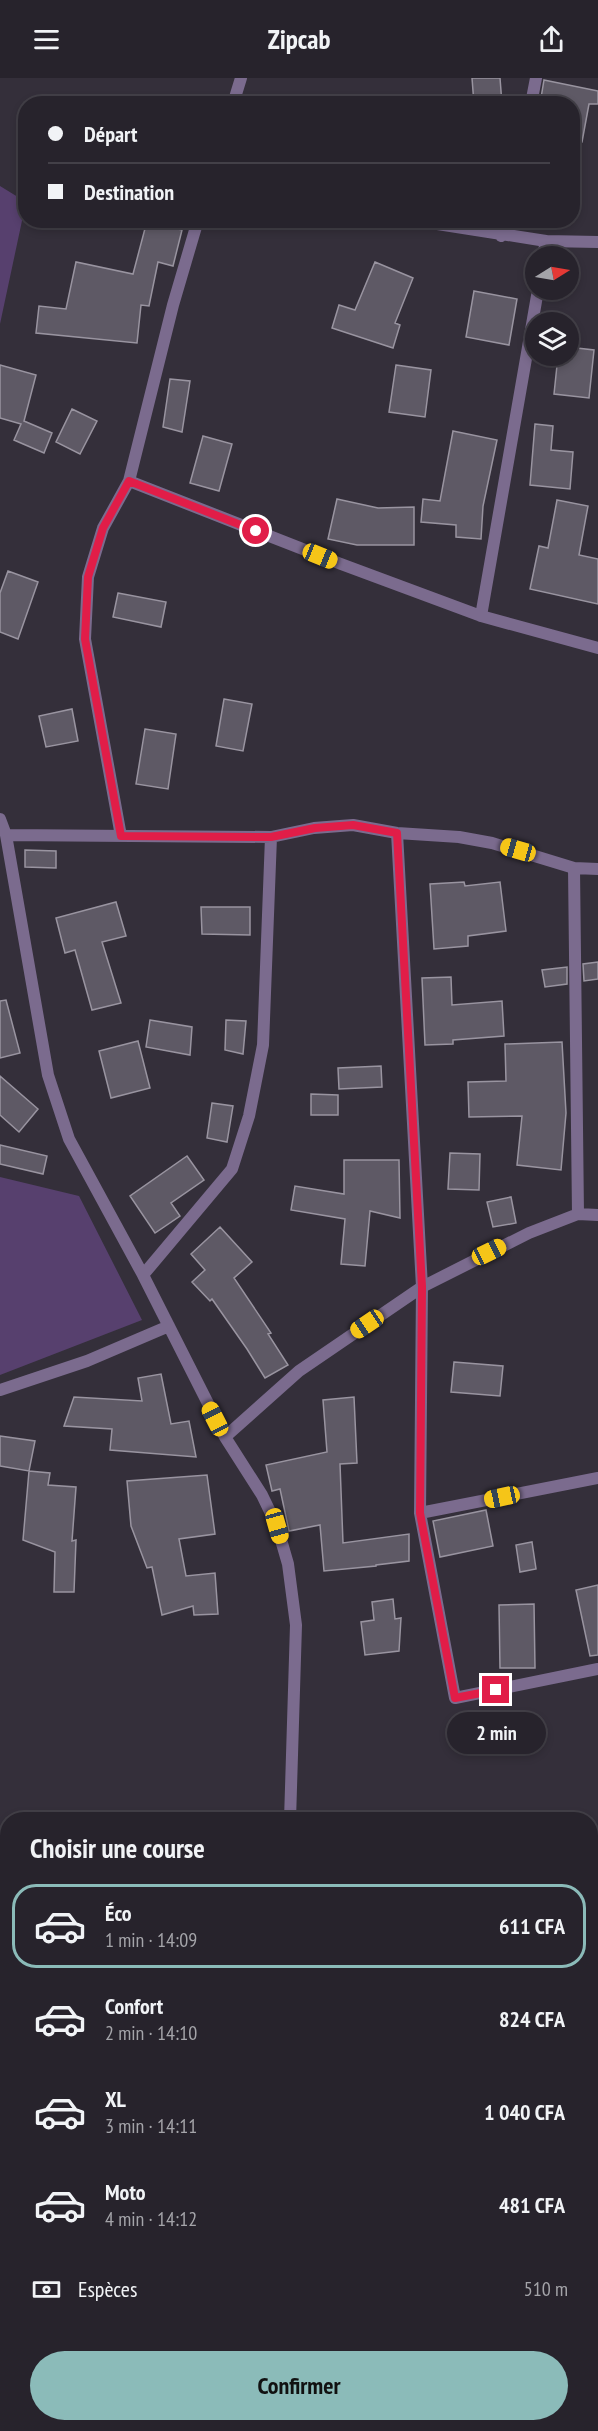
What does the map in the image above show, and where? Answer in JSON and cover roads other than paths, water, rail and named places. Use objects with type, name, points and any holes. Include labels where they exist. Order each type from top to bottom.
[{"type":"street","points":[[235,96],[241,78]]},
{"type":"street","points":[[533,96],[536,78]]},
{"type":"street","points":[[121,836],[85,639],[88,577],[103,528],[129,481],[173,305],[196,228]]},
{"type":"street","points":[[456,228],[546,241],[598,242]]},
{"type":"street","points":[[501,236],[503,228]]},
{"type":"street","points":[[545,246],[546,241]]},
{"type":"street","points":[[481,616],[536,300]]},
{"type":"street","points":[[129,481],[481,616],[598,648]]},
{"type":"street","points":[[0,819],[6,835],[48,1075],[69,1139],[143,1275],[225,1437],[262,1495],[277,1526],[288,1564],[296,1625],[290,1812]]},
{"type":"street","points":[[6,835],[271,837],[315,828],[353,825],[397,833],[459,837],[492,843],[574,868],[598,869]]},
{"type":"street","points":[[397,833],[422,1287],[420,1513],[455,1698],[598,1670]]},
{"type":"street","points":[[143,1275],[232,1169],[249,1116],[263,1045],[271,837]]},
{"type":"street","points":[[574,868],[578,1214]]},
{"type":"street","points":[[225,1437],[268,1396],[299,1371],[422,1287],[529,1233],[578,1214],[598,1215]]},
{"type":"street","points":[[0,1390],[87,1361],[169,1326]]},
{"type":"street","points":[[420,1513],[598,1478]]}]
